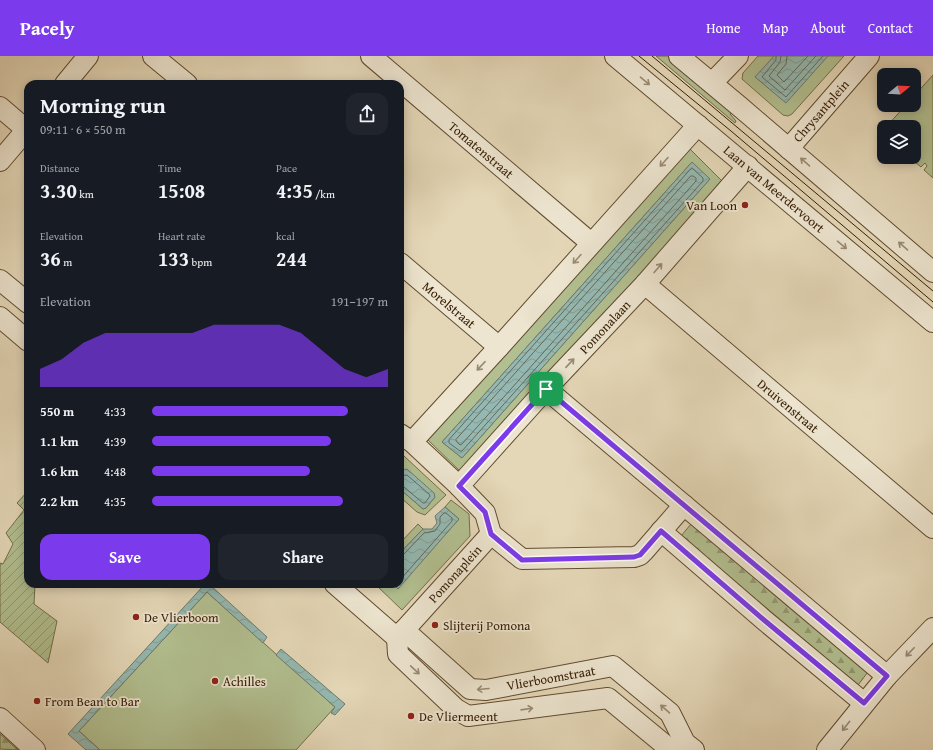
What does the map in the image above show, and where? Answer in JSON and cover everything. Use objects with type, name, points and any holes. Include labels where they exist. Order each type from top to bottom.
[{"type":"street","points":[[68,80],[88,56]]},
{"type":"street","points":[[153,56],[181,80]]},
{"type":"street","name":"Tomatenstraat","points":[[371,56],[399,80]]},
{"type":"street","name":"Laan van Meerdervoort","points":[[615,56],[933,322]]},
{"type":"street","points":[[679,56],[933,272]]},
{"type":"street","points":[[712,83],[738,56]]},
{"type":"street","name":"Chrysantplein","points":[[789,149],[869,56]]},
{"type":"street","name":"Tomatenstraat","points":[[404,84],[591,244]]},
{"type":"street","points":[[0,107],[24,127]]},
{"type":"street","points":[[406,438],[499,347],[698,125]]},
{"type":"street","points":[[0,161],[24,133]]},
{"type":"street","name":"Pomonalaan","points":[[459,486],[546,389],[645,284],[748,166]]},
{"type":"street","name":"Morelstraat","points":[[404,266],[499,347]]},
{"type":"street","points":[[0,280],[24,300]]},
{"type":"street","name":"Druivenstraat","points":[[645,284],[933,528]]},
{"type":"street","points":[[0,317],[24,338]]},
{"type":"street","points":[[546,389],[887,676]]},
{"type":"street","name":"Pomonaplein","points":[[401,634],[491,534],[485,512],[459,486],[406,438]]},
{"type":"street","points":[[491,534],[522,560],[634,557],[640,555],[684,505]]},
{"type":"street","points":[[661,531],[764,620],[864,703]]},
{"type":"street","points":[[340,588],[401,634]]},
{"type":"street","points":[[827,750],[887,676],[933,628]]},
{"type":"street","name":"Vlierboomstraat","points":[[401,634],[398,654],[456,709],[468,716],[608,698],[682,748]]},
{"type":"street","name":"Vlierboomstraat","points":[[401,634],[470,689],[486,690],[612,666],[670,713],[682,748]]},
{"type":"street","points":[[0,718],[35,750]]},
{"type":"green space","points":[[656,56],[670,56],[733,109],[730,114],[736,121],[735,123]]},
{"type":"green space","points":[[758,56],[844,56],[792,114],[788,116],[783,115],[742,79],[743,73]]},
{"type":"green space","points":[[933,75],[933,178],[924,170],[927,166],[925,163],[921,167],[917,164],[921,164],[921,120],[892,120],[900,112],[921,112],[921,88]]},
{"type":"green space","points":[[688,147],[723,182],[463,474],[426,438]],"holes":[[[692,162],[709,180],[462,458],[442,442]]]},
{"type":"green space","points":[[404,456],[446,495],[425,515],[417,512],[404,501],[404,492],[423,509],[426,508],[435,497],[404,471]]},
{"type":"green space","points":[[24,495],[24,510],[17,503]]},
{"type":"green space","points":[[451,500],[469,514],[470,536],[402,610],[379,588],[404,588],[404,580],[459,519],[445,507]]},
{"type":"green space","points":[[24,510],[24,588],[35,588],[34,604],[57,621],[48,663],[0,622],[0,563],[3,564],[13,544],[6,533]]},
{"type":"green space","points":[[418,524],[423,529],[404,549],[404,539]]},
{"type":"green space","points":[[691,524],[868,672],[858,685],[681,536]]},
{"type":"green space","name":"Achilles","points":[[207,592],[335,707],[296,750],[100,750],[79,731]]},
{"type":"green space","points":[[0,734],[18,750],[0,749]]},
{"type":"water","points":[[774,56],[828,56],[786,103],[755,77]]},
{"type":"water","points":[[692,162],[710,179],[462,458],[442,442]]},
{"type":"water","points":[[407,469],[434,493],[435,497],[426,508],[423,509],[404,492],[404,470]]},
{"type":"water","points":[[445,507],[459,519],[404,582],[404,549],[423,529],[432,529],[437,523],[435,516]]},
{"type":"water","points":[[201,588],[213,588],[267,637],[263,643],[207,592],[79,731],[100,750],[86,750],[68,734]]},
{"type":"water","points":[[281,649],[345,704],[335,715],[331,713],[335,707],[276,655]]},
{"type":"tram line","points":[[639,56],[731,131],[933,302]]},
{"type":"tram line","points":[[652,56],[933,291]]},
{"type":"place","name":"Van Loon","points":[[745,205]]},
{"type":"place","name":"De Vlierboom","points":[[136,617]]},
{"type":"place","name":"Slijterij Pomona","points":[[435,625]]},
{"type":"place","name":"Achilles","points":[[215,681]]},
{"type":"place","name":"From Bean to Bar","points":[[37,701]]},
{"type":"place","name":"De Vliermeent","points":[[411,716]]},
{"type":"route","points":[[546,389],[887,676],[864,703],[764,620],[661,531],[640,555],[634,557],[522,560],[491,534],[485,512],[459,486],[546,389]]}]
